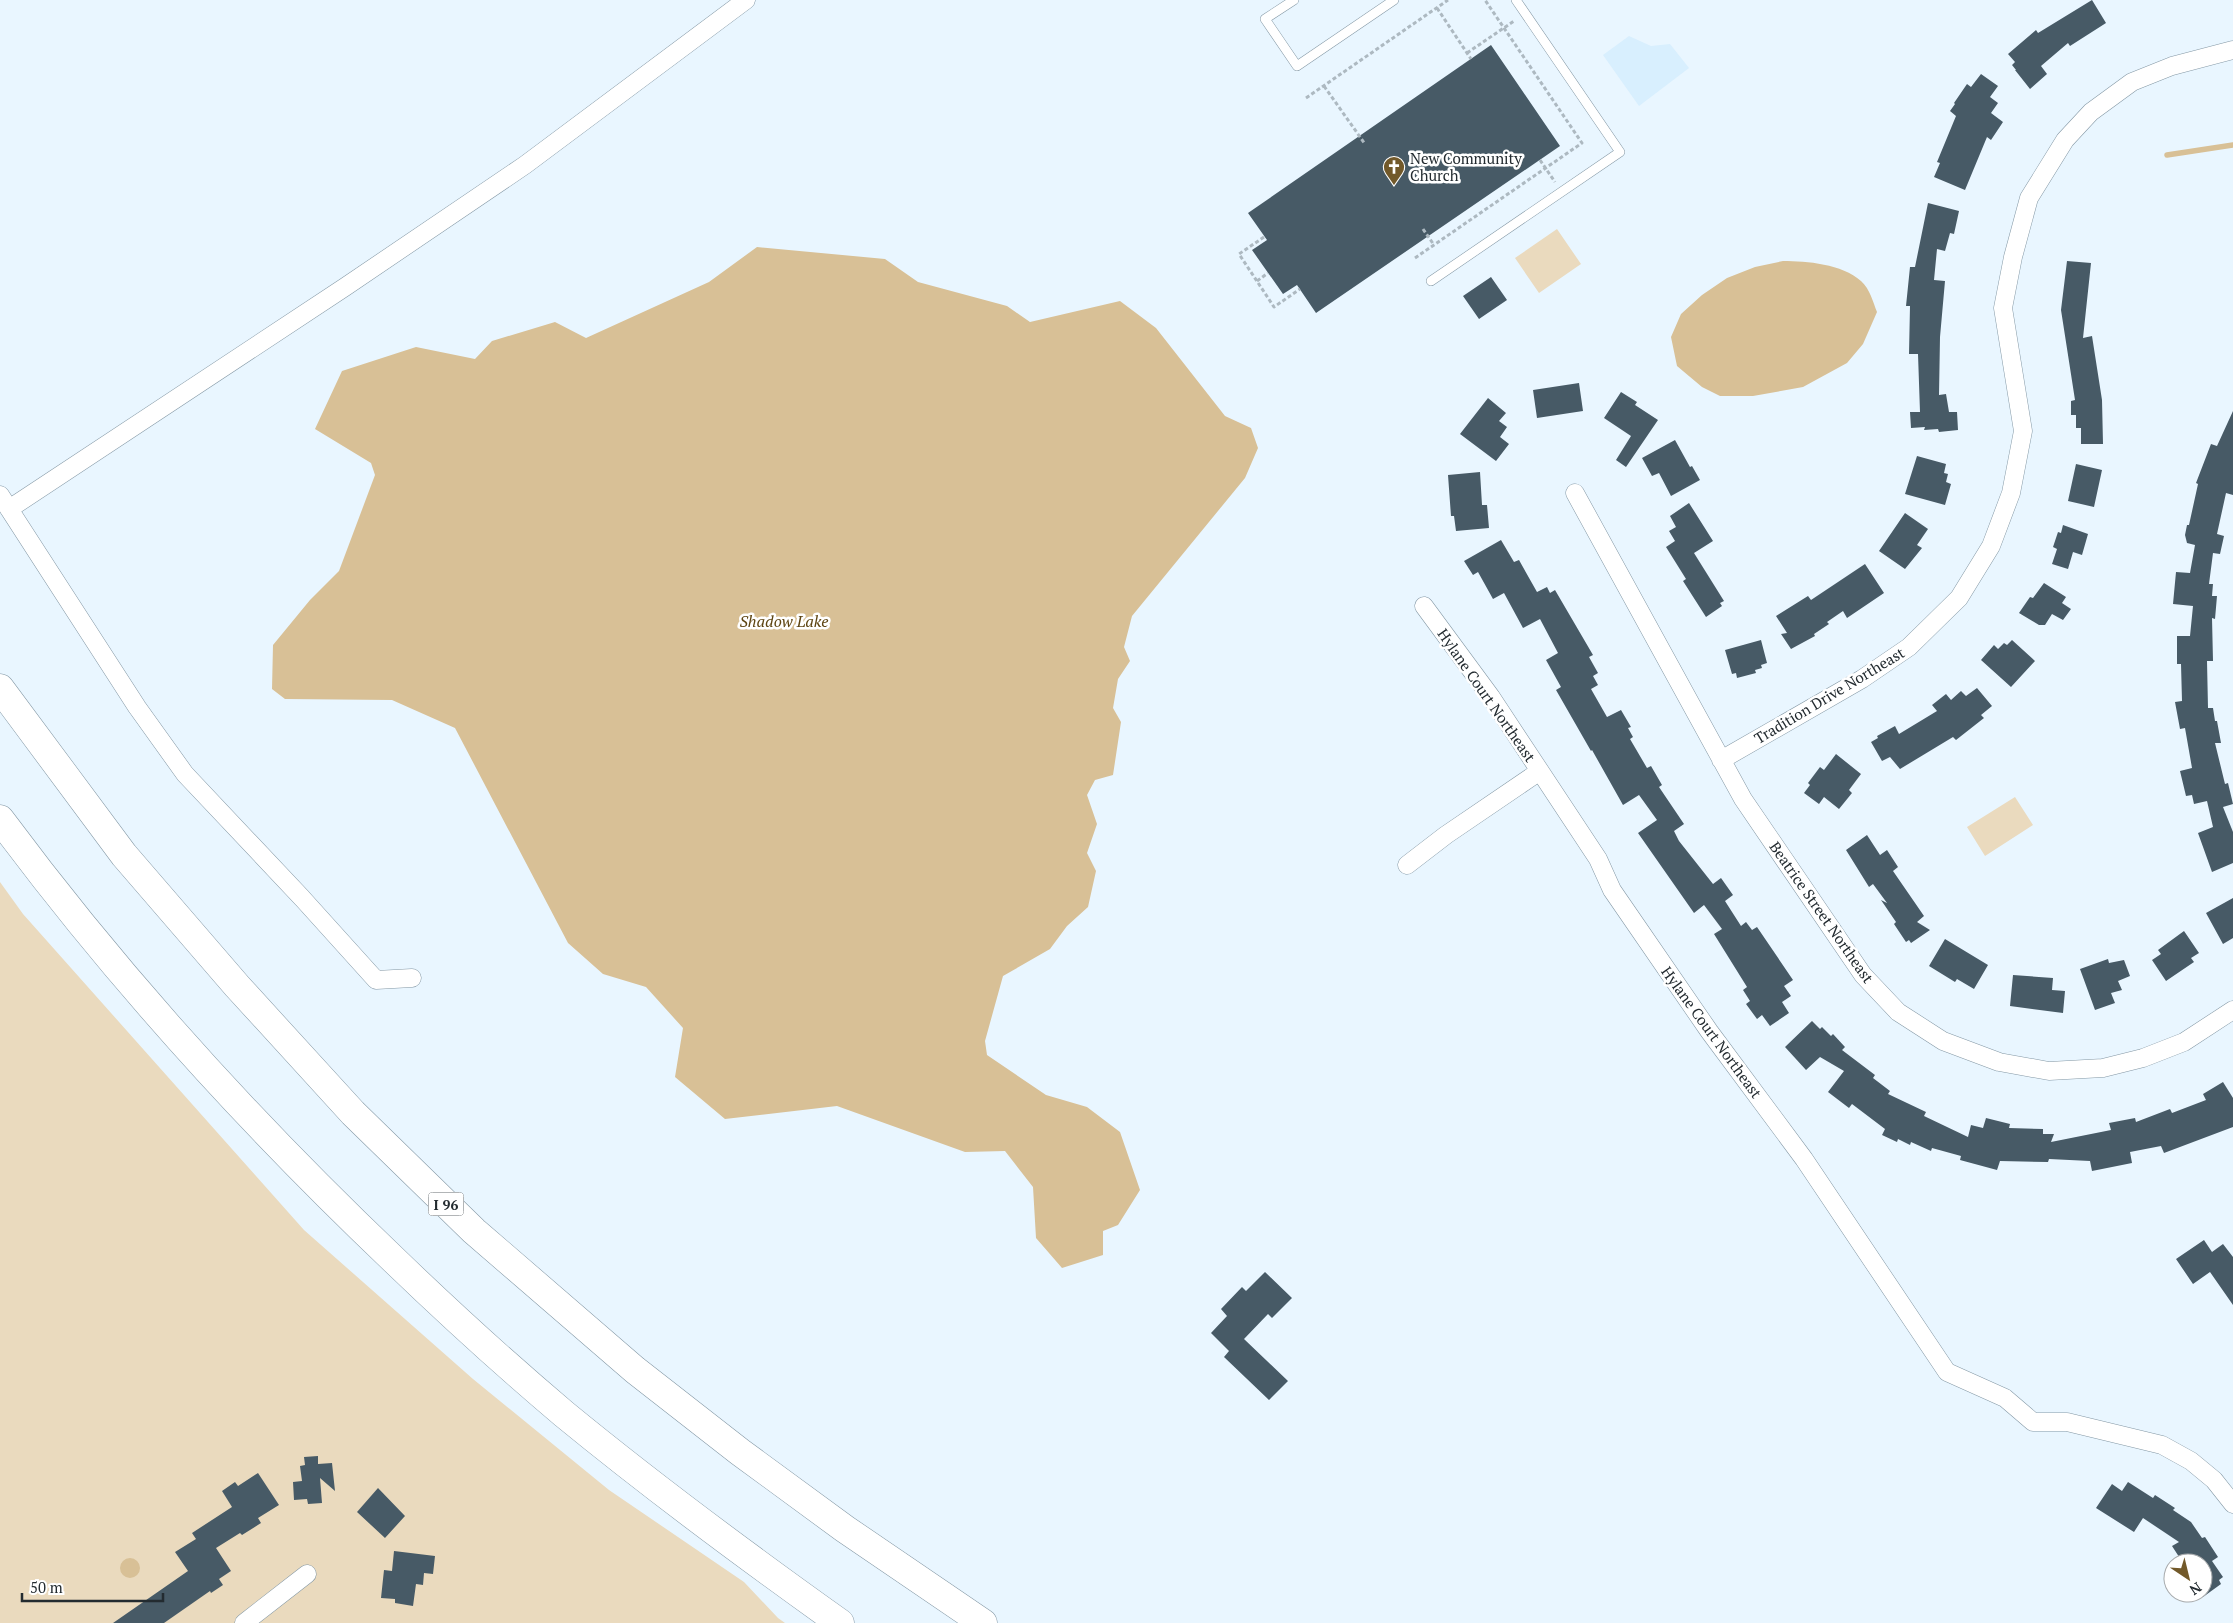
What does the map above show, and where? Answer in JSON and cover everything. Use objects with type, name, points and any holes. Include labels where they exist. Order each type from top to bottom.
[{"type":"highway","name":"I 96","points":[[0,688],[124,856],[231,979],[352,1113],[474,1231],[635,1370],[740,1452],[844,1529],[984,1623]]},
{"type":"highway","points":[[0,819],[56,894],[166,1025],[281,1150],[346,1214],[442,1305],[563,1413],[681,1506],[840,1623]]},
{"type":"street","points":[[412,978],[376,980],[185,774],[137,707],[4,502],[345,287],[516,170],[746,0]]},
{"type":"street","name":"Tradition Drive Northeast","points":[[1721,760],[1878,669],[1909,647],[1959,598],[1991,546],[2011,493],[2023,430],[2004,308],[2013,257],[2028,198],[2065,140],[2091,112],[2132,82],[2172,66],[2233,50]]},
{"type":"street","name":"Beatrice Street Northeast","points":[[1575,493],[1743,799],[1863,975],[1898,1012],[1943,1041],[1998,1062],[2048,1070],[2103,1068],[2143,1058],[2184,1042],[2233,1010]]},
{"type":"street","name":"Hylane Court Northeast","points":[[1424,606],[1492,697],[1598,859],[1612,890],[1709,1031],[1804,1159],[1947,1372],[2005,1398],[2033,1422],[2067,1422],[2162,1444],[2191,1462],[2214,1480],[2233,1504]]},
{"type":"street","points":[[1407,865],[1446,834],[1540,771]]},
{"type":"street","points":[[244,1623],[307,1574]]},
{"type":"lane","points":[[1294,0],[1265,19],[1297,66],[1394,0]]},
{"type":"lane","points":[[1431,281],[1620,152],[1516,0]]},
{"type":"path","points":[[1306,98],[1448,0]]},
{"type":"path","points":[[1415,258],[1582,143],[1484,0]]},
{"type":"path","points":[[1437,8],[1471,59]]},
{"type":"path","points":[[1468,53],[1504,28]]},
{"type":"path","points":[[1324,86],[1364,144]]},
{"type":"path","points":[[1540,160],[1546,168]]},
{"type":"path","points":[[1423,228],[1434,245]]},
{"type":"path","points":[[1264,236],[1239,254],[1274,307],[1300,289]]},
{"type":"path","points":[[1257,281],[1268,273]]},
{"type":"shaded area","points":[[1629,36],[1651,46],[1670,44],[1689,68],[1639,106],[1603,55]]},
{"type":"shaded area","points":[[1557,229],[1581,264],[1539,293],[1515,258]]},
{"type":"shaded area","points":[[2015,797],[2033,825],[1985,856],[1967,827]]},
{"type":"shaded area","points":[[0,882],[23,914],[304,1230],[473,1379],[609,1490],[744,1582],[785,1623],[0,1623]]},
{"type":"water","name":"Shadow Lake","points":[[757,247],[885,259],[918,282],[1007,306],[1030,322],[1120,301],[1156,328],[1225,416],[1251,428],[1258,448],[1245,478],[1132,616],[1124,647],[1130,661],[1118,679],[1113,708],[1121,722],[1113,775],[1095,780],[1087,795],[1097,824],[1087,853],[1096,871],[1088,907],[1067,926],[1050,949],[1003,976],[985,1041],[987,1055],[1046,1095],[1087,1107],[1120,1132],[1140,1190],[1118,1225],[1103,1231],[1103,1255],[1062,1268],[1036,1238],[1033,1187],[1005,1151],[965,1152],[837,1106],[725,1119],[675,1077],[683,1028],[646,987],[603,974],[568,943],[455,728],[392,700],[285,699],[272,689],[273,645],[310,600],[339,571],[375,475],[371,463],[315,429],[342,371],[416,347],[475,359],[492,341],[555,322],[586,338],[709,282]]},
{"type":"water","points":[[1783,261],[1813,263],[1834,267],[1853,275],[1864,284],[1877,312],[1863,344],[1847,363],[1803,387],[1753,396],[1720,396],[1702,387],[1677,366],[1671,337],[1681,314],[1702,295],[1727,278],[1755,267]]},
{"type":"water","points":[[130,1558],[137,1561],[140,1568],[137,1575],[130,1578],[123,1575],[120,1568],[123,1561]]},
{"type":"building","points":[[2092,0],[2106,23],[2070,46],[2068,43],[2041,66],[2047,74],[2030,89],[2015,70],[2012,65],[2015,62],[2008,54],[2036,30],[2038,33]]},
{"type":"building","name":"New Community Church","points":[[1491,45],[1560,146],[1316,313],[1297,285],[1283,294],[1252,250],[1267,240],[1248,213]]},
{"type":"building","points":[[1981,74],[1998,86],[1990,97],[1998,103],[1991,113],[2003,122],[1991,140],[1987,137],[1965,190],[1934,177],[1940,163],[1937,162],[1956,116],[1950,111],[1967,84],[1971,87]]},
{"type":"building","points":[[1928,203],[1959,211],[1954,234],[1950,233],[1945,251],[1937,249],[1934,280],[1945,281],[1940,337],[1939,395],[1946,394],[1949,412],[1957,412],[1958,430],[1939,432],[1938,429],[1924,430],[1925,427],[1911,428],[1910,412],[1920,412],[1918,354],[1909,354],[1910,306],[1906,306],[1910,267],[1915,267]]},
{"type":"building","points":[[2067,261],[2091,263],[2083,338],[2092,336],[2102,400],[2103,444],[2081,444],[2081,428],[2076,428],[2076,415],[2071,415],[2071,401],[2075,400],[2061,310]]},
{"type":"building","points":[[1491,277],[1507,300],[1479,319],[1463,296]]},
{"type":"building","points":[[1579,383],[1583,411],[1537,418],[1533,390]]},
{"type":"building","points":[[1621,392],[1637,402],[1635,405],[1658,420],[1626,467],[1616,460],[1631,436],[1604,418]]},
{"type":"building","points":[[1488,398],[1506,413],[1499,421],[1507,427],[1500,437],[1509,444],[1496,461],[1460,434]]},
{"type":"building","points":[[2233,411],[2233,495],[2226,493],[2217,534],[2224,536],[2220,554],[2213,553],[2209,584],[2213,584],[2212,596],[2217,596],[2215,619],[2212,618],[2213,661],[2207,661],[2208,708],[2213,708],[2215,721],[2217,721],[2221,743],[2215,743],[2225,784],[2228,783],[2233,804],[2223,807],[2233,832],[2233,863],[2212,872],[2198,833],[2213,827],[2207,801],[2194,804],[2192,795],[2186,796],[2180,771],[2192,768],[2185,728],[2180,729],[2175,702],[2182,701],[2181,664],[2177,664],[2177,636],[2190,636],[2193,606],[2173,604],[2176,572],[2190,573],[2195,545],[2187,543],[2185,535],[2198,484],[2196,483],[2211,444],[2217,446]]},
{"type":"building","points":[[1675,440],[1690,467],[1692,466],[1700,480],[1671,496],[1659,473],[1652,476],[1642,458]]},
{"type":"building","points":[[1917,456],[1946,464],[1944,473],[1948,474],[1946,482],[1951,484],[1945,505],[1905,494]]},
{"type":"building","points":[[2076,464],[2102,470],[2094,507],[2068,501]]},
{"type":"building","points":[[1480,472],[1482,505],[1487,505],[1489,528],[1456,531],[1454,516],[1451,516],[1448,475]]},
{"type":"building","points":[[1689,503],[1713,541],[1694,553],[1724,601],[1720,603],[1722,606],[1706,617],[1683,581],[1686,579],[1666,547],[1675,541],[1669,531],[1676,527],[1670,516]]},
{"type":"building","points":[[1905,513],[1928,529],[1917,545],[1922,548],[1905,569],[1879,551]]},
{"type":"building","points":[[2063,525],[2088,534],[2082,555],[2073,552],[2068,569],[2052,564],[2057,549],[2053,547],[2058,532],[2061,533]]},
{"type":"building","points":[[1501,540],[1514,562],[1519,560],[1537,592],[1547,587],[1550,593],[1555,590],[1593,655],[1589,657],[1598,673],[1593,676],[1598,685],[1591,689],[1607,717],[1621,710],[1631,727],[1628,728],[1633,737],[1630,739],[1647,768],[1651,766],[1662,785],[1659,787],[1684,824],[1674,831],[1679,841],[1713,884],[1721,878],[1733,895],[1725,901],[1741,926],[1746,922],[1752,930],[1757,927],[1793,980],[1784,986],[1791,996],[1782,1002],[1789,1013],[1770,1026],[1762,1015],[1757,1019],[1746,1004],[1750,1001],[1743,990],[1747,987],[1714,934],[1722,929],[1704,905],[1694,913],[1638,833],[1657,820],[1639,795],[1623,805],[1556,690],[1561,687],[1546,660],[1558,653],[1540,619],[1523,628],[1504,593],[1493,599],[1478,572],[1473,575],[1464,561]]},
{"type":"building","points":[[1865,564],[1884,593],[1847,618],[1843,611],[1827,622],[1829,624],[1814,634],[1815,636],[1791,649],[1781,634],[1787,633],[1776,616],[1808,596],[1811,600]]},
{"type":"building","points":[[2044,583],[2066,597],[2062,603],[2071,609],[2063,620],[2052,614],[2045,625],[2039,625],[2019,613],[2030,597],[2033,598]]},
{"type":"building","points":[[1761,640],[1767,663],[1761,665],[1762,668],[1755,670],[1756,673],[1737,678],[1736,673],[1732,674],[1725,650]]},
{"type":"building","points":[[2012,640],[2035,661],[2011,687],[1981,660],[1994,645],[1998,649],[2004,643],[2007,645]]},
{"type":"building","points":[[1977,688],[1992,706],[1981,715],[1984,718],[1956,740],[1953,737],[1900,769],[1890,757],[1882,761],[1871,742],[1878,738],[1877,736],[1895,726],[1899,734],[1937,711],[1932,705],[1946,694],[1951,700],[1961,691],[1966,696]]},
{"type":"building","points":[[1836,754],[1861,774],[1849,790],[1852,793],[1839,809],[1824,797],[1819,804],[1804,793],[1810,785],[1808,783],[1820,767],[1824,770]]},
{"type":"building","points":[[1867,835],[1880,855],[1887,850],[1898,867],[1893,871],[1924,916],[1917,922],[1930,930],[1911,943],[1909,940],[1906,942],[1894,924],[1896,922],[1881,900],[1887,903],[1873,884],[1869,887],[1846,850]]},
{"type":"building","points":[[2233,898],[2233,938],[2223,944],[2206,913]]},
{"type":"building","points":[[2184,931],[2199,953],[2191,958],[2194,962],[2166,981],[2152,960],[2161,954],[2158,950]]},
{"type":"building","points":[[1945,939],[1988,965],[1974,989],[1957,979],[1955,982],[1929,966]]},
{"type":"building","points":[[2108,959],[2109,963],[2124,960],[2130,976],[2118,981],[2122,990],[2111,993],[2115,1003],[2095,1010],[2080,969]]},
{"type":"building","points":[[2013,975],[2053,978],[2052,990],[2065,991],[2063,1013],[2010,1006]]},
{"type":"building","points":[[1812,1021],[1831,1036],[1833,1034],[1845,1047],[1842,1050],[1875,1075],[1873,1078],[1890,1091],[1888,1094],[1926,1112],[1924,1116],[1968,1137],[1971,1125],[1983,1128],[1986,1118],[2010,1124],[2009,1128],[2043,1129],[2043,1134],[2054,1134],[2051,1142],[2111,1130],[2109,1123],[2135,1118],[2136,1122],[2170,1109],[2172,1113],[2206,1100],[2203,1094],[2223,1082],[2233,1098],[2233,1127],[2164,1153],[2161,1146],[2130,1152],[2132,1163],[2092,1171],[2090,1161],[2049,1159],[2048,1162],[2000,1161],[1997,1170],[1960,1160],[1961,1156],[1932,1148],[1931,1151],[1911,1142],[1910,1145],[1898,1139],[1897,1142],[1882,1135],[1885,1129],[1852,1104],[1849,1108],[1828,1092],[1844,1071],[1820,1057],[1806,1070],[1785,1047]]},
{"type":"building","points":[[2204,1240],[2212,1252],[2223,1244],[2233,1257],[2233,1305],[2210,1272],[2193,1284],[2176,1259]]},
{"type":"building","points":[[1265,1272],[1292,1298],[1272,1318],[1268,1314],[1244,1339],[1288,1381],[1269,1400],[1224,1357],[1229,1351],[1211,1333],[1227,1316],[1221,1309],[1242,1287],[1246,1291]]},
{"type":"building","points":[[318,1456],[318,1464],[332,1463],[335,1491],[320,1478],[322,1503],[308,1504],[307,1499],[294,1500],[293,1482],[302,1481],[300,1466],[305,1465],[304,1457]]},
{"type":"building","points":[[258,1473],[279,1505],[258,1518],[261,1523],[216,1548],[231,1571],[219,1579],[223,1585],[211,1593],[210,1591],[164,1623],[113,1623],[188,1571],[175,1552],[196,1539],[192,1533],[232,1507],[222,1491],[235,1482],[238,1486]]},
{"type":"building","points":[[2128,1482],[2153,1498],[2155,1495],[2175,1508],[2173,1510],[2191,1522],[2202,1538],[2205,1537],[2218,1557],[2213,1560],[2213,1553],[2177,1553],[2172,1546],[2179,1542],[2143,1518],[2134,1532],[2096,1508],[2112,1484],[2122,1491]]},
{"type":"building","points":[[378,1488],[405,1516],[385,1538],[357,1512]]},
{"type":"building","points":[[394,1551],[435,1556],[433,1574],[424,1573],[423,1585],[416,1584],[413,1606],[395,1603],[395,1599],[381,1598],[384,1570],[392,1571]]},
{"type":"building","points":[[2213,1562],[2223,1577],[2219,1580],[2221,1584],[2213,1590]]},
{"type":"waterway","points":[[2167,155],[2233,145]]},
{"type":"place","name":"New Community Church","points":[[1394,186]]}]
